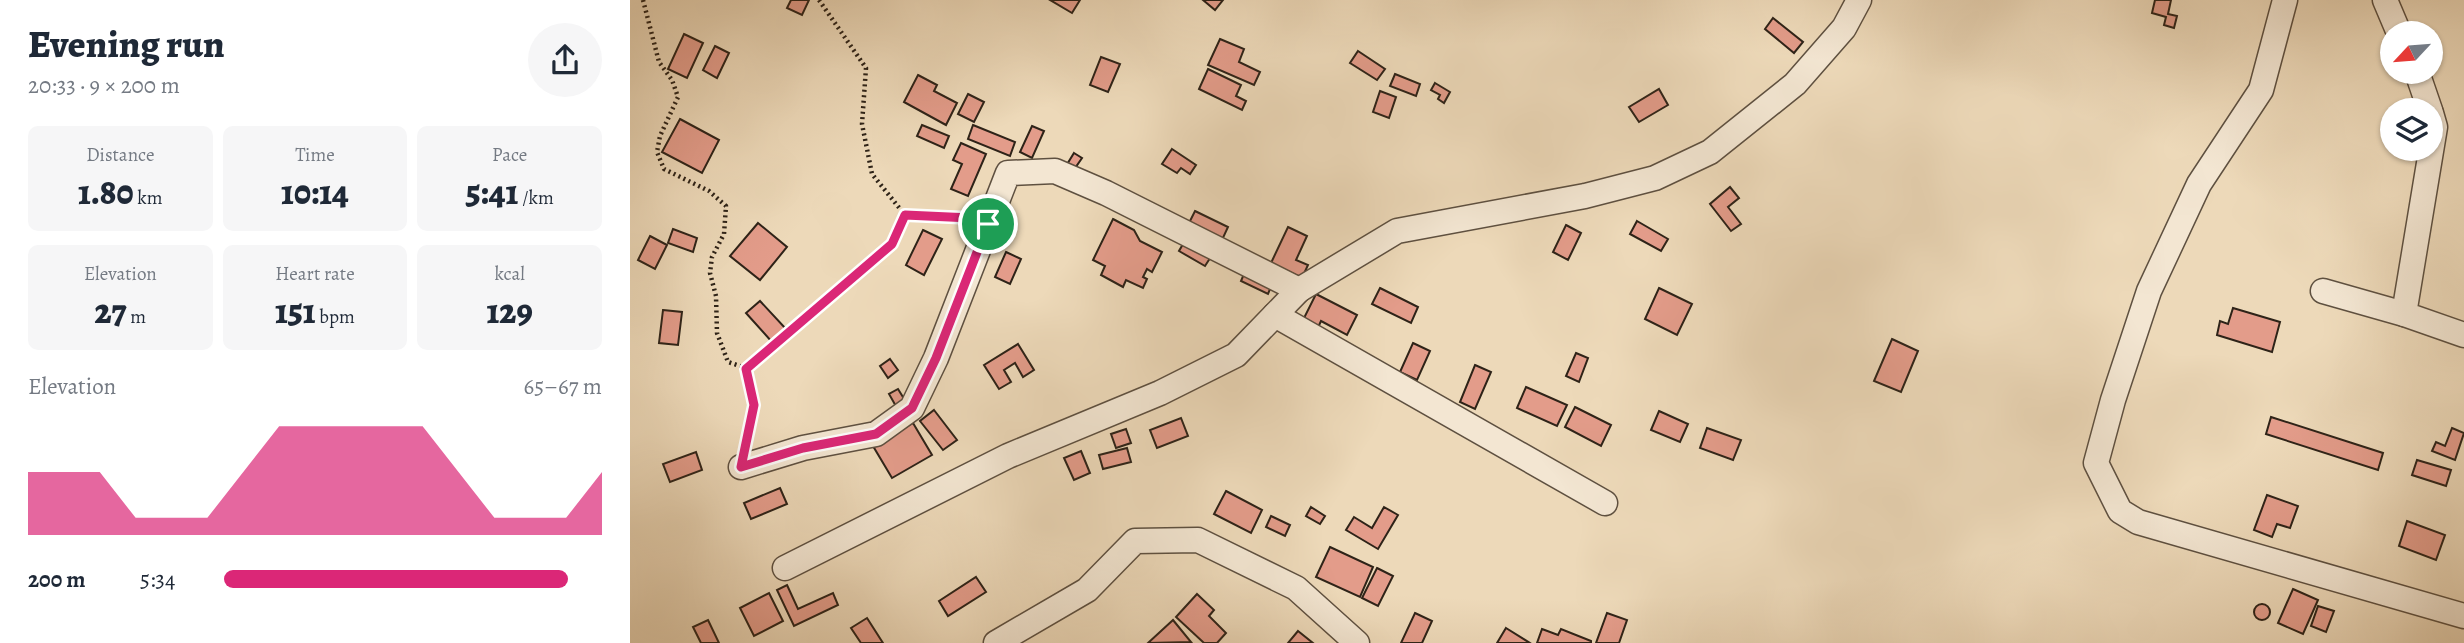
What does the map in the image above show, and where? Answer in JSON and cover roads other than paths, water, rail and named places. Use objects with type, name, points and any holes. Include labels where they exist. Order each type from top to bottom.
[{"type":"street","points":[[785,568],[1008,456],[1160,393],[1236,355],[1298,290],[1397,231],[1585,196],[1655,178],[1710,152],[1795,84],[1844,27],[1859,0]]},
{"type":"street","points":[[2285,0],[2261,90],[2199,184],[2149,291],[2113,400],[2096,463],[2120,511],[2138,522],[2464,615]]},
{"type":"street","points":[[2385,0],[2394,21]]},
{"type":"street","points":[[2404,314],[2429,161]]},
{"type":"street","points":[[741,467],[803,448],[876,434],[912,408],[936,358],[1008,173],[1055,171],[1106,193],[1298,290]]},
{"type":"street","points":[[2323,291],[2404,314],[2464,335]]},
{"type":"street","points":[[1275,315],[1605,503]]},
{"type":"street","points":[[996,643],[1087,590],[1135,541],[1198,540],[1296,588],[1357,643]]}]
